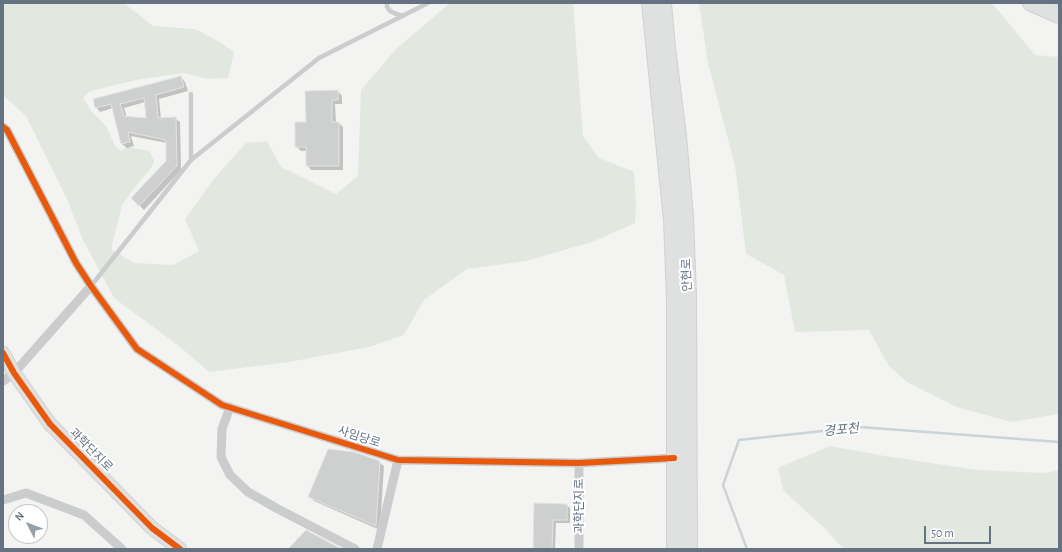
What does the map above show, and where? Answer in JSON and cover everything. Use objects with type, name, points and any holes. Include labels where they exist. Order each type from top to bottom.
[{"type":"highway","name":"안현로","points":[[650,3],[665,139],[672,220],[674,298],[682,458],[690,549]]},
{"type":"highway","name":"안현로","points":[[663,3],[686,217],[688,296],[682,458],[675,549]]},
{"type":"highway","points":[[1031,3],[1059,15]]},
{"type":"highway","points":[[1054,3],[1059,6]]},
{"type":"street","points":[[3,127],[7,130],[76,263],[91,286],[14,373],[3,382]]},
{"type":"street","name":"사임당로","points":[[91,286],[138,349],[222,405],[398,460],[579,463],[682,458]]},
{"type":"street","name":"과학단지로","points":[[3,353],[14,373],[50,424],[152,528],[180,549]]},
{"type":"street","points":[[230,407],[222,429],[220,457],[230,475],[248,492],[355,549]]},
{"type":"street","points":[[377,549],[398,460]]},
{"type":"street","name":"과학단지로","points":[[578,549],[579,463]]},
{"type":"street","points":[[3,500],[26,493],[84,515],[122,549]]},
{"type":"lane","points":[[387,3],[387,7],[390,10],[403,16]]},
{"type":"lane","points":[[91,286],[191,160],[320,58],[428,3]]},
{"type":"lane","points":[[191,94],[191,160]]},
{"type":"shaded area","points":[[3,3],[124,3],[153,26],[195,29],[218,41],[234,52],[228,78],[208,79],[183,73],[136,80],[95,90],[88,93],[83,98],[92,112],[106,126],[117,148],[121,151],[128,147],[149,151],[154,160],[152,167],[122,205],[111,249],[134,263],[173,265],[199,251],[185,219],[213,180],[246,143],[267,141],[281,167],[336,194],[358,176],[361,90],[396,49],[450,3],[573,3],[583,136],[599,158],[634,172],[636,206],[635,223],[592,242],[526,261],[467,269],[424,300],[404,335],[369,347],[289,362],[209,372],[179,346],[114,298],[83,240],[67,199],[26,116],[3,95]]},
{"type":"shaded area","points":[[699,3],[992,3],[1035,55],[1059,57],[1059,414],[1011,422],[957,407],[907,382],[889,366],[869,330],[795,332],[784,275],[746,254],[735,166],[708,63]]},
{"type":"shaded area","points":[[830,446],[977,470],[1045,473],[1059,470],[1059,549],[844,549],[783,490],[778,468]]},
{"type":"building","points":[[181,76],[184,87],[156,95],[158,118],[176,117],[177,166],[139,206],[131,198],[166,161],[166,140],[128,132],[130,142],[121,144],[111,104],[95,108],[93,99]],"holes":[[[144,98],[146,118],[124,116],[120,104]]]},
{"type":"building","points":[[338,90],[338,100],[332,100],[332,122],[339,122],[339,166],[306,166],[306,147],[295,147],[295,122],[306,122],[305,91]]},
{"type":"building","points":[[328,449],[354,452],[380,461],[376,526],[308,497]]},
{"type":"building","points":[[534,503],[567,504],[567,520],[553,520],[552,549],[533,549]]},
{"type":"building","points":[[306,530],[342,549],[288,549]]},
{"type":"waterway","name":"경포천","points":[[747,549],[723,485],[739,440],[860,427],[1059,442]]},
{"type":"cycle path","points":[[3,127],[7,130],[76,263],[137,349],[222,405],[398,460],[579,463],[674,458]]},
{"type":"cycle path","points":[[3,353],[14,373],[50,424],[152,528],[180,549]]}]
